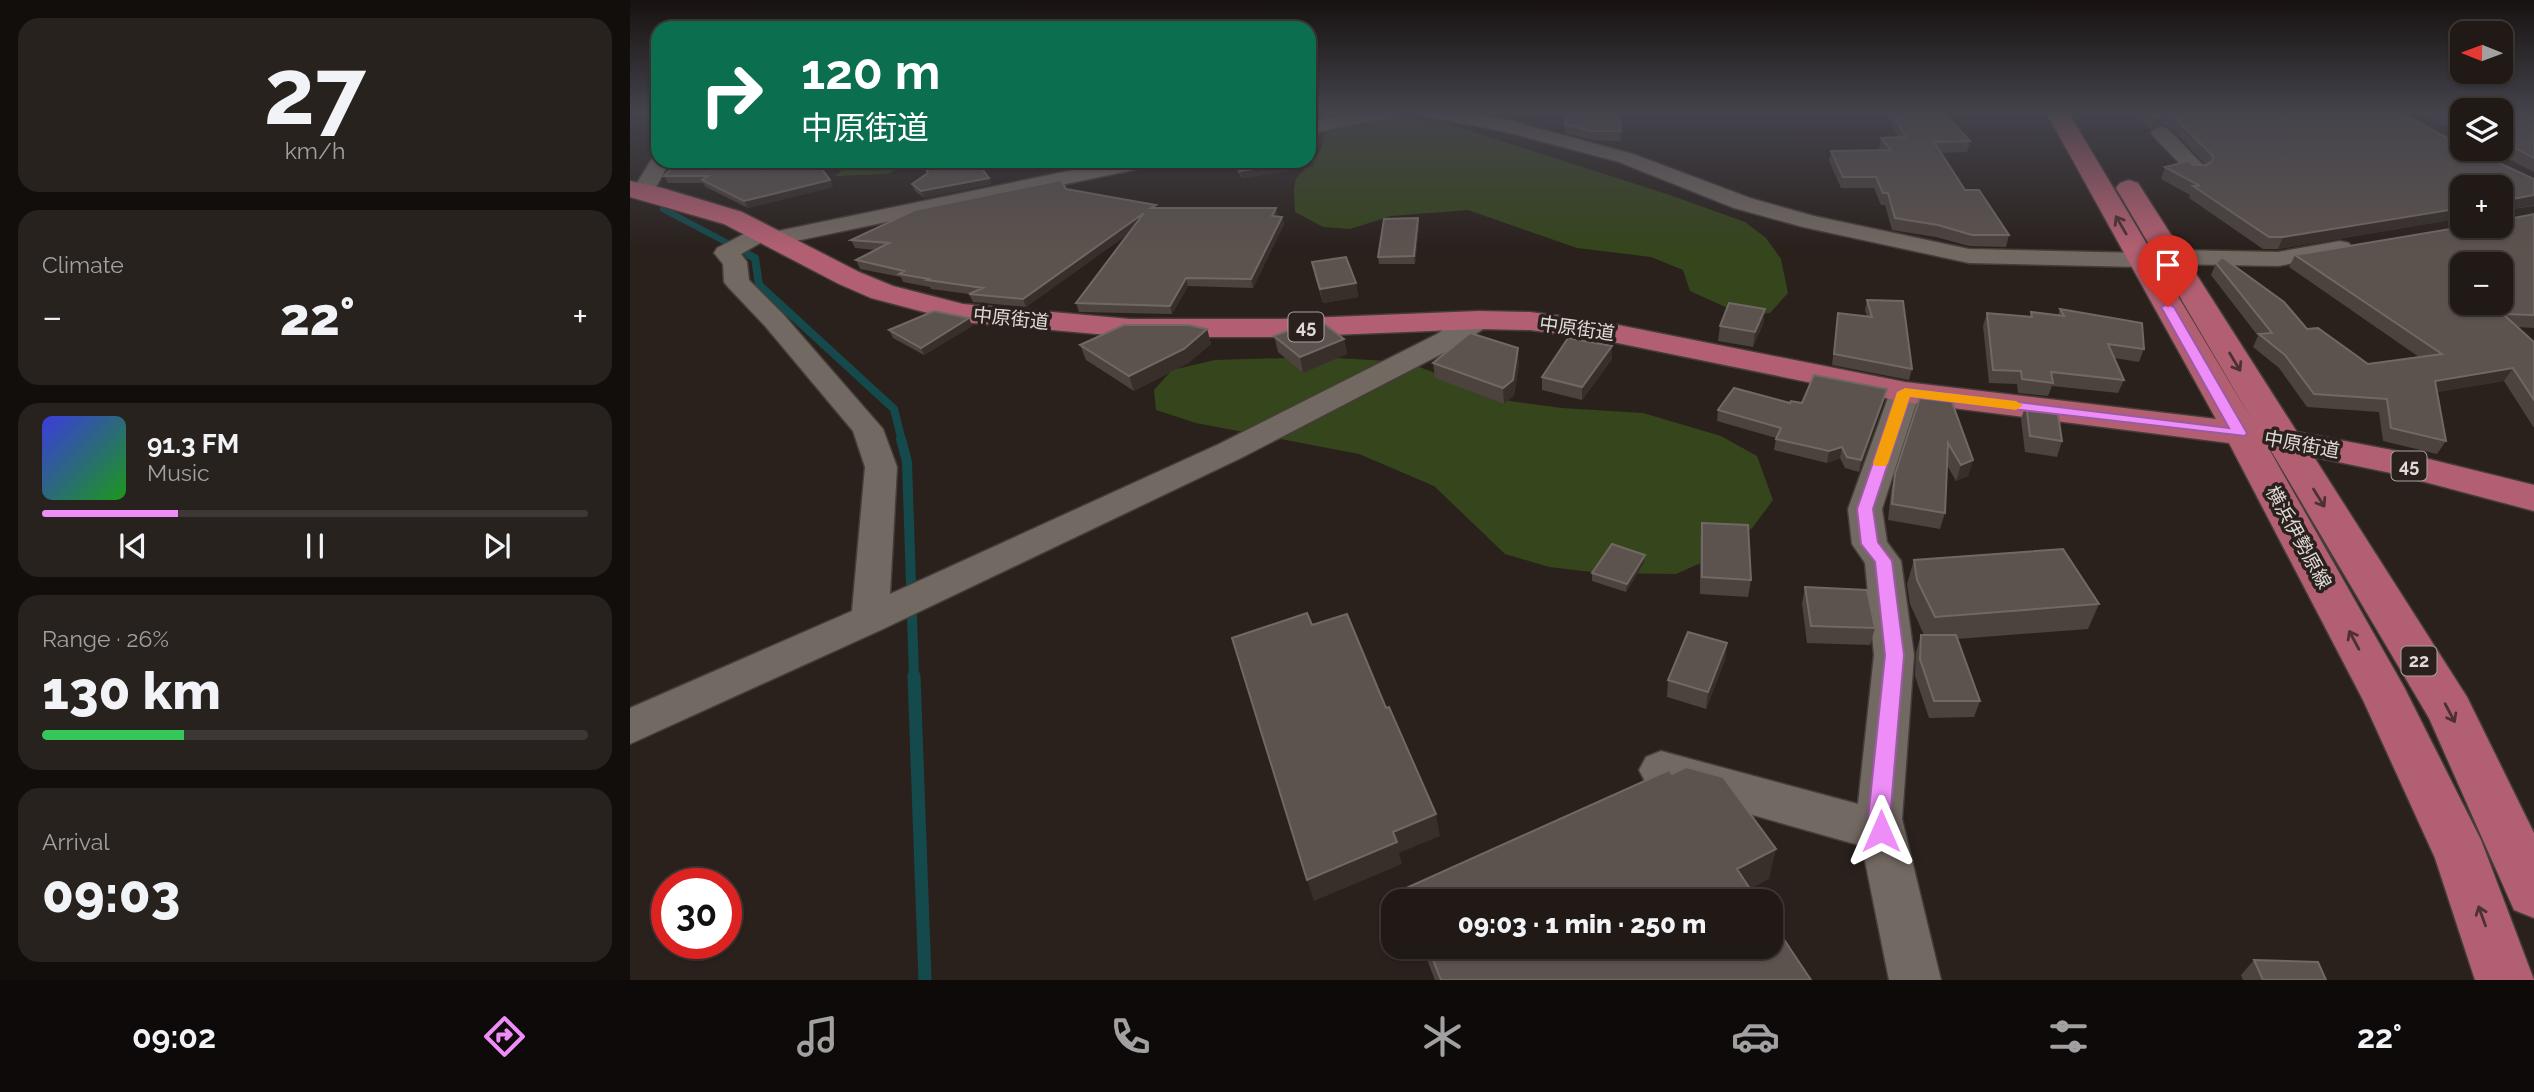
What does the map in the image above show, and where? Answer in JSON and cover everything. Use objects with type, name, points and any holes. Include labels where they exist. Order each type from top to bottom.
[{"type":"main road","name":"横浜伊勢原線","points":[[2088,158],[2156,259],[2261,437],[2273,488],[2406,739],[2462,858],[2505,980]]},
{"type":"main road","name":"横浜伊勢原線","points":[[2104,158],[2156,259],[2261,437],[2450,711],[2534,892]]},
{"type":"main road","name":"中原街道","points":[[637,190],[733,218],[752,241],[882,292],[930,307],[1002,319],[1130,328],[1282,328],[1479,320],[1530,321],[1598,330],[1905,392],[2261,437],[2392,462],[2534,498]]},
{"type":"street","points":[[1625,158],[1742,202],[1811,222],[1969,256],[2278,259],[2369,243]]},
{"type":"street","points":[[2185,158],[2196,169]]},
{"type":"street","points":[[637,190],[654,168]]},
{"type":"street","points":[[876,616],[881,467],[868,429],[774,320],[737,282],[735,262],[752,241],[1112,168]]},
{"type":"street","points":[[630,727],[1230,452],[1447,340],[1479,320]]},
{"type":"street","points":[[1905,392],[1865,509],[1870,544],[1883,561],[1894,655],[1879,819],[1915,980]]},
{"type":"street","points":[[1661,770],[1881,831]]},
{"type":"green space","points":[[1316,158],[1554,158],[1745,222],[1766,238],[1781,259],[1788,293],[1770,313],[1745,316],[1690,291],[1683,270],[1651,257],[1577,248],[1468,210],[1391,216],[1350,229],[1323,227],[1295,212],[1294,188],[1297,177],[1306,168],[1316,168]]},
{"type":"green space","points":[[845,168],[900,168],[887,174],[835,176]]},
{"type":"green space","points":[[1318,357],[1406,362],[1510,401],[1562,408],[1643,413],[1721,436],[1757,456],[1773,500],[1753,527],[1728,551],[1676,574],[1600,573],[1549,567],[1505,554],[1434,486],[1359,454],[1196,423],[1156,410],[1154,390],[1172,370],[1215,360]]},
{"type":"building","points":[[1834,158],[1944,158],[1965,190],[1979,190],[2009,235],[1972,235],[1938,225],[1895,218],[1888,193],[1883,193],[1876,177],[1843,177]]},
{"type":"building","points":[[2213,158],[2450,158],[2450,161],[2495,161],[2534,179],[2534,195],[2513,199],[2513,175],[2450,175],[2450,210],[2269,237],[2193,186],[2200,186],[2165,167],[2189,161],[2193,165],[2207,165]]},
{"type":"building","points":[[672,168],[821,168],[830,180],[744,201],[702,180],[708,176],[664,176]]},
{"type":"building","points":[[926,168],[981,168],[989,178],[921,191],[912,184],[928,173]]},
{"type":"building","points":[[1238,168],[1262,168],[1240,171]]},
{"type":"building","points":[[1061,180],[1066,189],[1156,205],[1151,208],[1276,208],[1272,216],[1282,217],[1251,279],[1186,278],[1170,306],[1076,303],[1144,213],[1023,299],[969,294],[983,288],[899,274],[904,271],[856,260],[889,243],[851,240],[915,210]]},
{"type":"building","points":[[2534,214],[2534,315],[2513,314],[2513,252],[2450,252],[2450,315],[2504,315],[2534,342],[2534,400],[2513,368],[2435,381],[2446,441],[2391,428],[2387,399],[2314,394],[2285,355],[2259,334],[2272,333],[2216,263],[2222,257],[2284,302],[2307,329],[2318,328],[2368,364],[2442,354],[2295,255],[2450,229],[2450,238],[2513,238],[2513,218]]},
{"type":"building","points":[[1418,218],[1414,256],[1378,257],[1384,219]]},
{"type":"building","points":[[1346,257],[1356,283],[1320,289],[1312,262]]},
{"type":"building","points":[[1867,300],[1903,301],[1912,369],[1834,354],[1838,313],[1872,317]]},
{"type":"building","points":[[1729,303],[1765,309],[1755,332],[1720,326]]},
{"type":"building","points":[[2060,309],[2142,323],[2144,349],[2108,344],[2124,380],[2051,372],[2053,383],[2022,379],[2021,371],[1993,370],[1987,313],[2032,317],[2031,312],[2064,316]]},
{"type":"building","points":[[934,311],[969,318],[921,348],[889,330]]},
{"type":"building","points":[[1308,323],[1323,323],[1344,339],[1300,357],[1274,336]]},
{"type":"building","points":[[1124,325],[1188,325],[1207,329],[1184,349],[1129,376],[1080,345]]},
{"type":"building","points":[[1470,333],[1518,348],[1513,380],[1503,388],[1433,363]]},
{"type":"building","points":[[1568,338],[1612,346],[1582,387],[1542,377]]},
{"type":"building","points":[[1814,375],[1887,389],[1861,460],[1847,457],[1842,447],[1829,451],[1776,439],[1781,428],[1718,410],[1734,388],[1790,403],[1802,403]]},
{"type":"building","points":[[1922,391],[1949,394],[1973,460],[1961,465],[1948,443],[1945,513],[1892,504],[1895,474]]},
{"type":"building","points":[[2026,404],[2057,408],[2062,441],[2030,436]]},
{"type":"building","points":[[1702,523],[1748,525],[1751,580],[1702,577]]},
{"type":"building","points":[[1612,544],[1645,555],[1627,584],[1592,573]]},
{"type":"building","points":[[2063,549],[2099,604],[1935,617],[1917,580],[1914,560]]},
{"type":"building","points":[[1805,587],[1867,590],[1875,628],[1811,626]]},
{"type":"building","points":[[1307,613],[1312,625],[1347,614],[1386,708],[1389,707],[1436,814],[1393,832],[1397,842],[1307,880],[1232,638]]},
{"type":"building","points":[[1688,632],[1727,643],[1708,692],[1668,680]]},
{"type":"building","points":[[1921,635],[1956,635],[1980,701],[1934,701],[1920,659]]},
{"type":"building","points":[[1686,767],[1723,777],[1776,849],[1737,869],[1750,889],[1404,889],[1669,770],[1672,774]]},
{"type":"building","points":[[1783,938],[1811,980],[1441,980],[1433,959],[1783,959]]},
{"type":"building","points":[[2254,960],[2318,962],[2326,980],[2263,980]]},
{"type":"waterway","points":[[663,209],[752,256]]},
{"type":"waterway","points":[[749,255],[755,258],[759,285],[894,409],[902,441]]},
{"type":"waterway","points":[[901,439],[907,462],[914,677]]},
{"type":"waterway","points":[[914,676],[925,980]]},
{"type":"slow traffic","points":[[1881,463],[1905,392],[2016,405]]},
{"type":"route","points":[[1881,831],[1879,819],[1894,655],[1883,561],[1870,544],[1865,509],[1905,392],[2240,433],[2168,307]]}]
